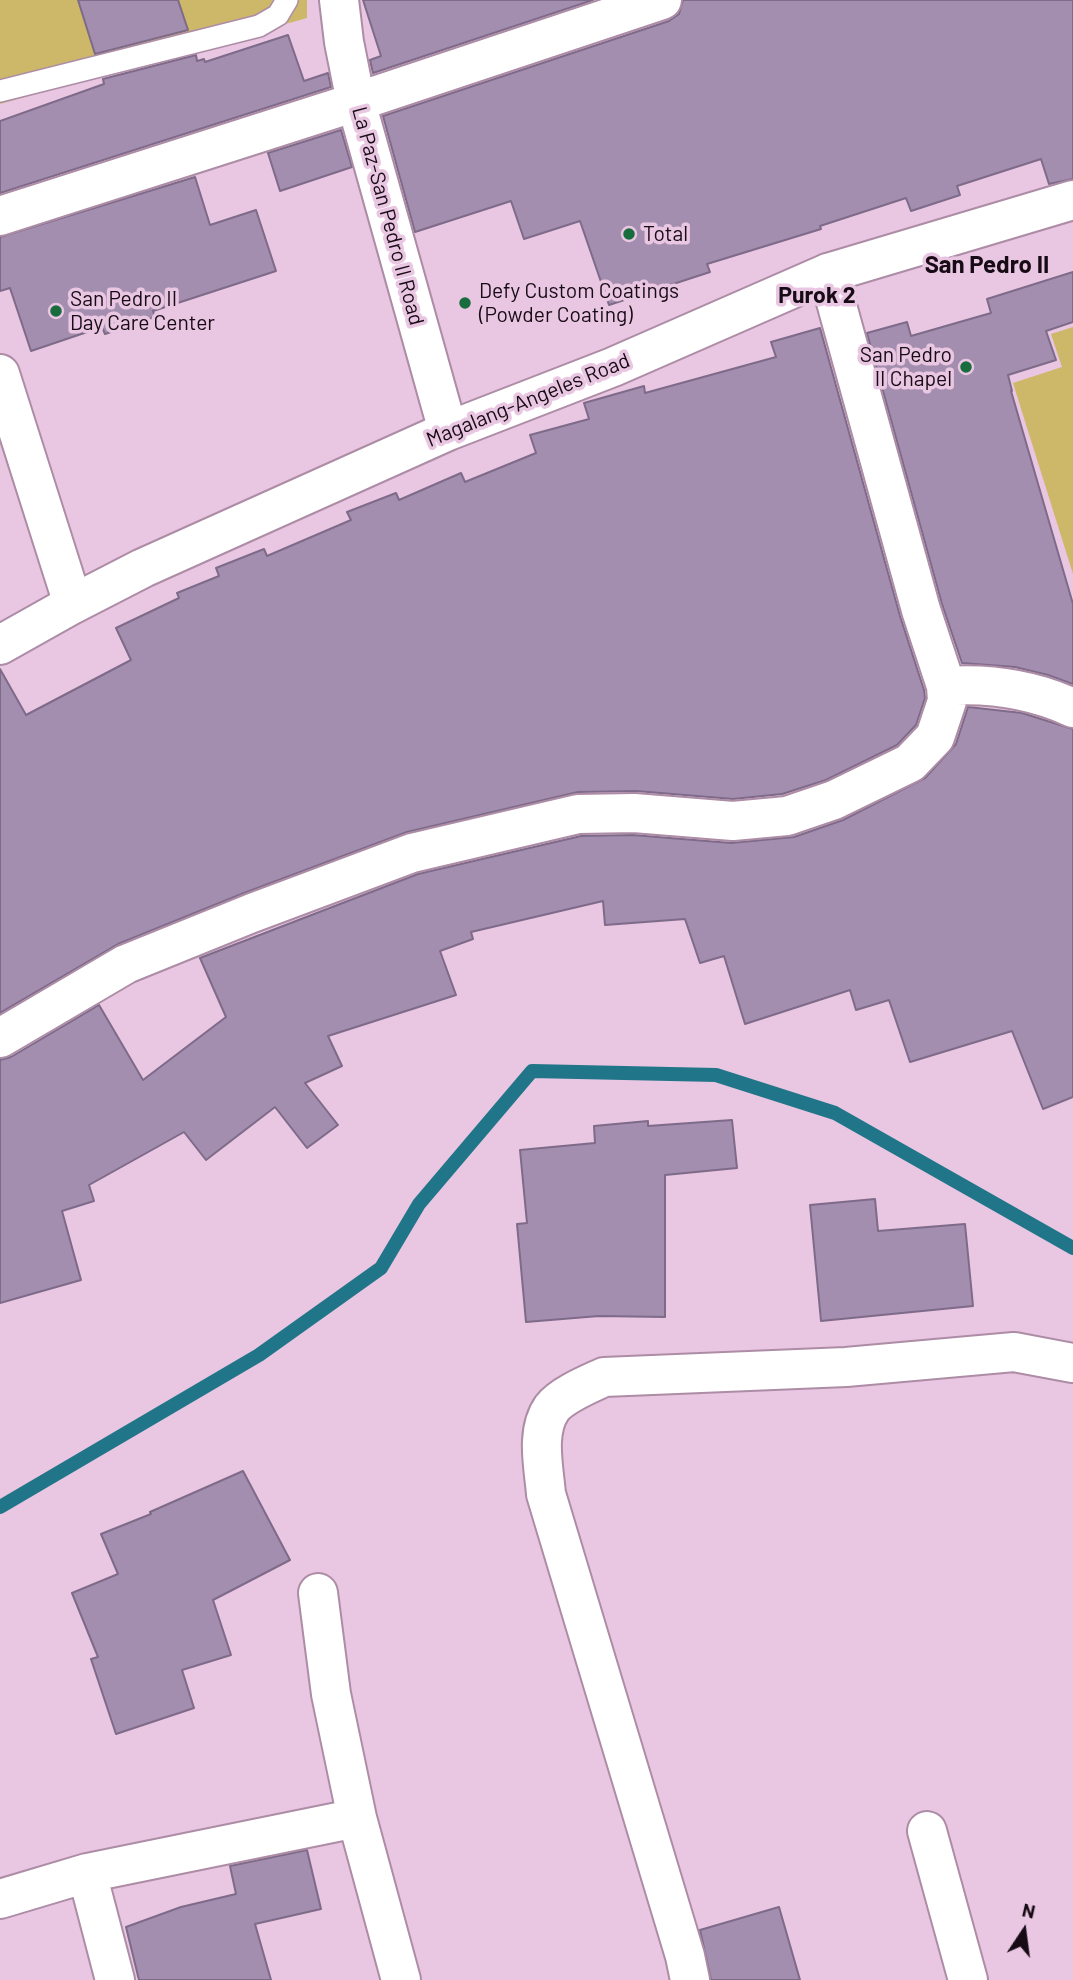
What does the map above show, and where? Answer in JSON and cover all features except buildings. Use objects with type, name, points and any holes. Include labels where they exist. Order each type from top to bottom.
[{"type":"street","name":"La Paz-San Pedro II Road","points":[[340,0],[344,42],[356,102],[448,430]]},
{"type":"street","points":[[0,216],[662,0]]},
{"type":"street","name":"Magalang-Angeles Road","points":[[0,645],[143,568],[448,430],[613,367],[828,273],[1073,200]]},
{"type":"street","points":[[0,1038],[126,964],[412,853],[578,814],[634,813],[733,821],[787,816],[824,804],[910,763],[935,737],[947,701],[946,686],[921,610],[828,273]]},
{"type":"street","points":[[0,374],[73,604]]},
{"type":"street","points":[[946,686],[980,684],[1020,689],[1073,708]]},
{"type":"street","points":[[690,1980],[546,1494],[543,1428],[553,1407],[577,1390],[604,1377],[846,1367],[1014,1352],[1073,1363]]},
{"type":"street","points":[[318,1593],[331,1694],[357,1818],[401,1980]]},
{"type":"street","points":[[0,1899],[87,1873],[357,1818]]},
{"type":"street","points":[[927,1831],[968,1980]]},
{"type":"street","points":[[87,1873],[116,1980]]},
{"type":"lane","points":[[0,91],[259,26],[278,15],[288,0]]},
{"type":"shaded area","points":[[0,0],[307,0],[307,18],[0,104]]},
{"type":"shaded area","points":[[1073,327],[1073,574],[1013,383],[1062,367],[1051,334]]},
{"type":"waterway","points":[[0,1507],[259,1355],[381,1268],[419,1204],[532,1071],[716,1075],[835,1113],[1073,1248]]},
{"type":"place","name":"Total","points":[[629,234]]},
{"type":"place","name":"Defy Custom Coatings (Powder Coating)","points":[[465,303]]},
{"type":"place","name":"San Pedro II Day Care Center","points":[[56,311]]},
{"type":"place","name":"San Pedro II Chapel","points":[[966,367]]},
{"type":"district","name":"San Pedro II","points":[[987,265]]},
{"type":"district","name":"Purok 2","points":[[817,295]]}]
